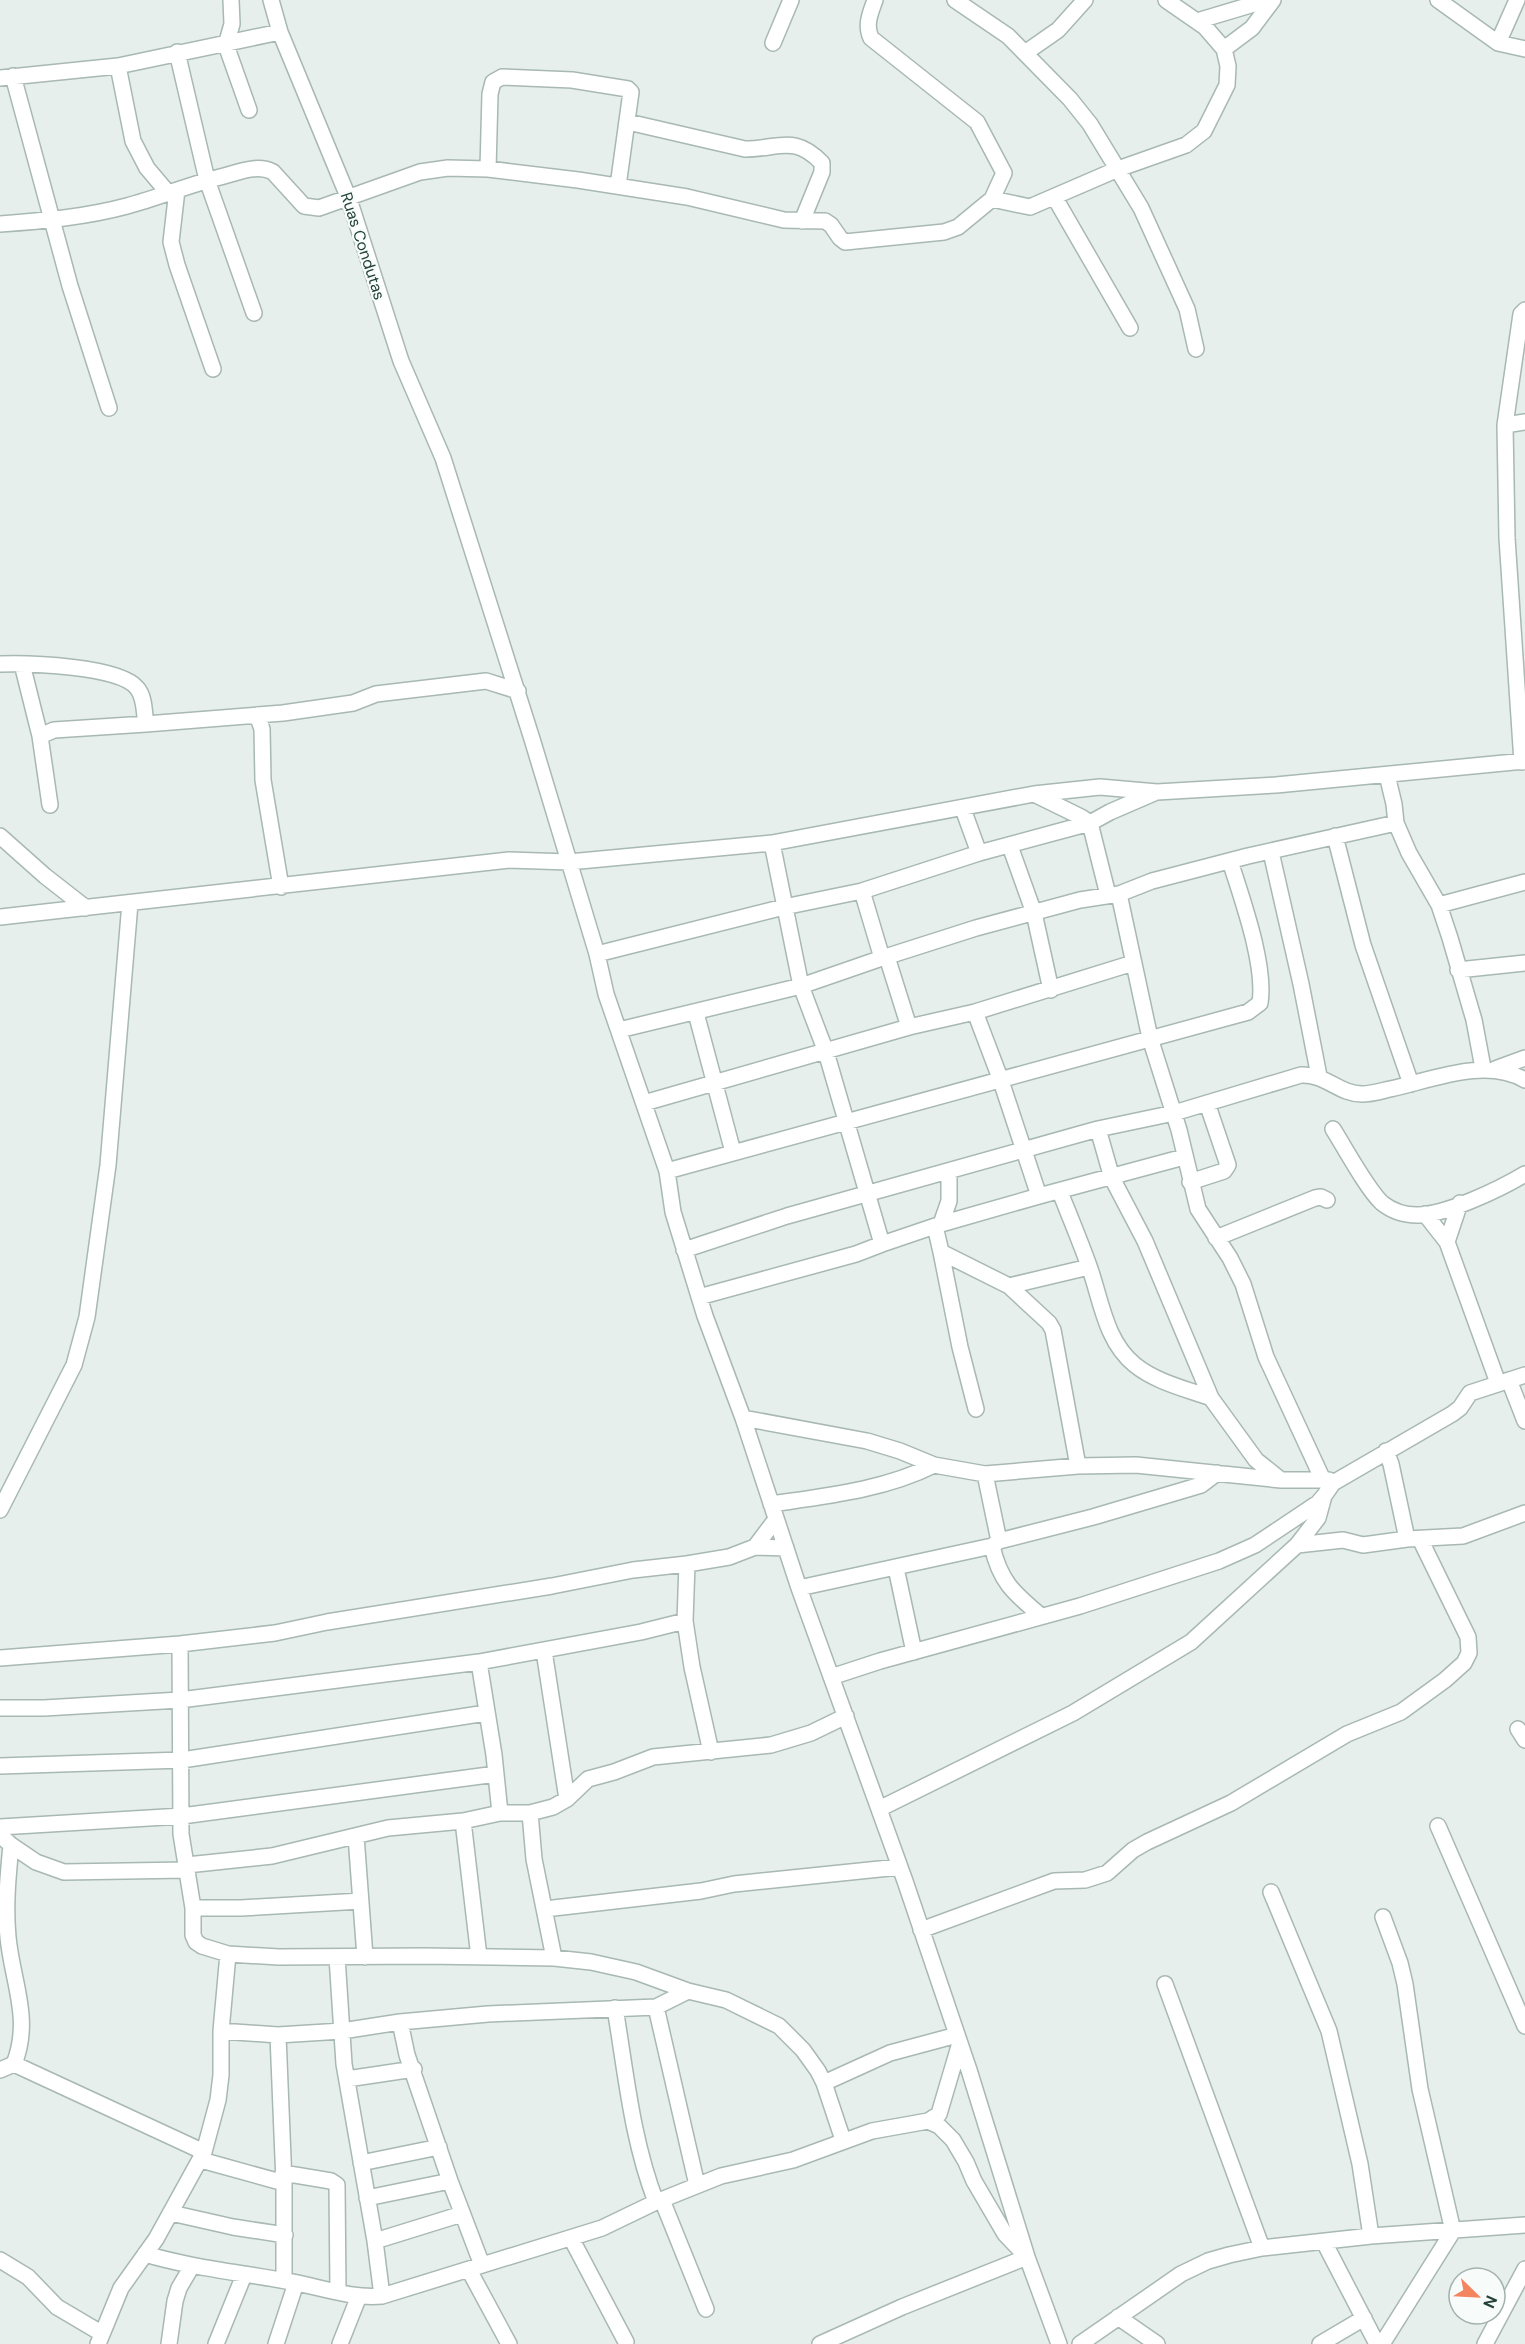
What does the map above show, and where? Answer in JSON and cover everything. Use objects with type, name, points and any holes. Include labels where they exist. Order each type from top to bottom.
[{"type":"street","points":[[231,0],[232,24],[226,45],[249,110]]},
{"type":"street","name":"Ruas Condutas","points":[[271,0],[280,32],[349,199],[401,361],[443,458],[478,573],[518,691],[597,954],[606,994],[667,1171],[673,1212],[699,1297],[743,1418],[799,1588],[921,1930],[991,2138],[1027,2257],[1059,2344]]},
{"type":"street","points":[[773,43],[791,0]]},
{"type":"street","points":[[0,224],[106,211],[207,180],[254,169],[267,169],[273,172],[304,206],[327,207],[420,172],[448,168],[488,170],[618,186],[687,198],[784,220],[825,221],[845,242],[944,232],[958,227],[992,199],[1004,172],[982,128],[939,90],[871,38],[868,22],[874,0]]},
{"type":"street","points":[[955,0],[1008,36],[1070,99],[1118,169],[1141,208],[1187,309],[1196,349]]},
{"type":"street","points":[[1025,53],[1058,30],[1085,0]]},
{"type":"street","points":[[992,199],[1030,207],[1118,169],[1186,145],[1204,131],[1227,86],[1228,66],[1224,49],[1205,27],[1166,0]]},
{"type":"street","points":[[1438,0],[1498,43],[1525,49]]},
{"type":"street","points":[[1498,43],[1517,0]]},
{"type":"street","points":[[1197,21],[1254,4],[1271,3]]},
{"type":"street","points":[[1224,49],[1252,28],[1271,3]]},
{"type":"street","points":[[109,408],[7,77],[118,66],[280,32]]},
{"type":"street","points":[[177,52],[207,180],[255,313]]},
{"type":"street","points":[[118,66],[133,141],[147,168],[173,192],[171,243],[213,369]]},
{"type":"street","points":[[488,170],[489,94],[493,82],[502,77],[572,80],[628,89],[631,92],[618,186]]},
{"type":"street","points":[[628,122],[745,149],[764,149],[787,144],[800,146],[822,163],[822,172],[802,220]]},
{"type":"street","points":[[1055,198],[1130,328]]},
{"type":"street","points":[[0,917],[509,861],[569,862],[772,843],[1034,794],[1100,787],[1157,792],[1387,775],[1523,761],[1507,538],[1505,424],[1521,314],[1525,310]]},
{"type":"street","points":[[1505,424],[1525,422]]},
{"type":"street","points":[[0,664],[91,669],[126,680],[137,686],[142,696],[146,724]]},
{"type":"street","points":[[22,664],[40,736],[50,805]]},
{"type":"street","points":[[40,736],[54,730],[257,715],[353,703],[376,694],[486,681],[518,691]]},
{"type":"street","points":[[257,715],[262,729],[263,780],[281,887]]},
{"type":"street","points":[[1387,775],[1395,804],[1396,823],[1409,853],[1439,905],[1489,1069]]},
{"type":"street","points":[[1100,787],[1110,812]]},
{"type":"street","points":[[597,954],[784,907],[862,891],[979,853],[1090,823],[1157,792]]},
{"type":"street","points":[[1034,794],[1090,823],[1133,963],[1150,1038],[1174,1113],[1198,1209],[1230,1258],[1243,1284],[1266,1357],[1323,1480]]},
{"type":"street","points":[[963,809],[979,853]]},
{"type":"street","points":[[619,1030],[801,986],[884,957],[1034,913],[1113,894],[1152,881],[1396,823]]},
{"type":"street","points":[[0,836],[45,876],[87,908]]},
{"type":"street","points":[[1335,836],[1363,945],[1411,1084]]},
{"type":"street","points":[[772,843],[801,986],[826,1052],[882,1244]]},
{"type":"street","points":[[1011,846],[1034,913],[1051,990]]},
{"type":"street","points":[[1271,852],[1301,984],[1318,1076]]},
{"type":"street","points":[[667,1171],[1000,1078],[1248,1012],[1260,1003],[1262,993],[1252,933],[1230,861]]},
{"type":"street","points":[[1439,905],[1525,882]]},
{"type":"street","points":[[862,891],[909,1027]]},
{"type":"street","points":[[0,1510],[74,1365],[87,1317],[110,1156],[130,903]]},
{"type":"street","points":[[644,1103],[909,1027],[975,1012],[1133,963]]},
{"type":"street","points":[[1458,970],[1525,963]]},
{"type":"street","points":[[975,1012],[1000,1078],[1039,1196]]},
{"type":"street","points":[[696,1013],[733,1152]]},
{"type":"street","points":[[684,1250],[750,1227],[1098,1129],[1174,1113],[1301,1075],[1318,1076],[1346,1090],[1364,1094],[1489,1069],[1525,1059]]},
{"type":"street","points":[[1489,1069],[1512,1073],[1525,1080]]},
{"type":"street","points":[[1190,1182],[1224,1171],[1228,1165],[1207,1103]]},
{"type":"street","points":[[1098,1129],[1112,1178],[1145,1241],[1211,1398],[1256,1460],[1281,1480]]},
{"type":"street","points":[[1333,1129],[1377,1197],[1403,1214],[1425,1214],[1460,1203],[1500,1188],[1525,1174]]},
{"type":"street","points":[[699,1297],[835,1260],[938,1225],[1184,1157]]},
{"type":"street","points":[[949,1171],[949,1201],[938,1225],[941,1252],[960,1347],[976,1408]]},
{"type":"street","points":[[1060,1192],[1109,1329],[1127,1358],[1155,1377],[1211,1398]]},
{"type":"street","points":[[1216,1238],[1314,1198],[1321,1197],[1327,1200]]},
{"type":"street","points":[[1446,1242],[1460,1203]]},
{"type":"street","points":[[1425,1214],[1446,1242],[1503,1381],[1525,1421]]},
{"type":"street","points":[[941,1252],[1009,1286],[1049,1323],[1053,1330],[1078,1466]]},
{"type":"street","points":[[1009,1286],[1089,1268]]},
{"type":"street","points":[[879,1809],[1073,1713],[1143,1673],[1191,1642],[1297,1545],[1318,1518],[1328,1488],[1338,1480],[1452,1414],[1460,1408],[1470,1393],[1525,1375]]},
{"type":"street","points":[[743,1418],[867,1441],[900,1450],[934,1465],[985,1474],[1078,1466],[1148,1466],[1281,1480],[1338,1480]]},
{"type":"street","points":[[921,1930],[1054,1881],[1085,1880],[1107,1873],[1141,1845],[1231,1803],[1347,1734],[1401,1712],[1464,1663],[1470,1647],[1468,1637],[1413,1539],[1386,1451]]},
{"type":"street","points":[[755,1547],[774,1512],[907,1477],[934,1465]]},
{"type":"street","points":[[799,1588],[996,1544],[1201,1485],[1217,1473]]},
{"type":"street","points":[[985,1474],[996,1544],[997,1566],[1006,1584],[1041,1616]]},
{"type":"street","points":[[831,1677],[1163,1580],[1238,1553],[1267,1537],[1318,1503],[1324,1496]]},
{"type":"street","points":[[1297,1545],[1343,1540],[1363,1545],[1474,1533],[1525,1513]]},
{"type":"street","points":[[0,1658],[180,1644],[275,1633],[327,1622],[552,1587],[633,1570],[729,1557],[755,1547],[786,1548]]},
{"type":"street","points":[[687,1564],[685,1621],[692,1667],[711,1752]]},
{"type":"street","points":[[896,1568],[914,1652]]},
{"type":"street","points":[[0,1708],[44,1708],[180,1700],[479,1662],[544,1651],[685,1621]]},
{"type":"street","points":[[180,1644],[181,1834],[193,1908],[193,1935],[196,1942],[228,1954],[554,1958],[628,1969],[688,1991],[726,2000],[779,2026],[803,2050],[824,2083],[843,2140]]},
{"type":"street","points":[[544,1651],[567,1799]]},
{"type":"street","points":[[479,1662],[500,1814]]},
{"type":"street","points":[[0,1766],[182,1760],[486,1713]]},
{"type":"street","points":[[6,1840],[36,1862],[64,1872],[187,1867],[272,1856],[400,1826],[463,1821],[500,1814],[530,1813],[553,1807],[567,1799],[588,1779],[614,1772],[637,1762],[669,1754],[711,1752],[782,1743],[812,1733],[846,1716]]},
{"type":"street","points":[[0,1827],[182,1816],[496,1774]]},
{"type":"street","points":[[530,1813],[534,1859],[554,1958]]},
{"type":"street","points":[[463,1821],[479,1957]]},
{"type":"street","points":[[1438,1826],[1525,2026]]},
{"type":"street","points":[[356,1836],[365,1957]]},
{"type":"street","points":[[6,1840],[7,1923],[10,1954],[21,1998],[19,2047],[7,2067],[202,2156],[284,2178],[331,2181],[337,2185],[338,2291]]},
{"type":"street","points":[[545,1909],[701,1891],[734,1884],[899,1867]]},
{"type":"street","points":[[1271,1892],[1329,2031],[1360,2164],[1371,2236]]},
{"type":"street","points":[[193,1908],[241,1908],[361,1901]]},
{"type":"street","points":[[1324,2242],[1380,2344],[1453,2231],[1420,2089],[1405,1984],[1400,1963],[1383,1917]]},
{"type":"street","points":[[0,2260],[28,2277],[57,2307],[100,2339],[121,2288],[171,2213],[202,2156],[218,2100],[228,1954]]},
{"type":"street","points":[[337,1957],[347,2079],[375,2241],[382,2296]]},
{"type":"street","points":[[1165,1984],[1262,2248]]},
{"type":"street","points":[[221,2031],[278,2035],[342,2031],[400,2022],[488,2014],[656,2007],[688,1991]]},
{"type":"street","points":[[656,2007],[697,2185]]},
{"type":"street","points":[[615,2008],[632,2117],[646,2177],[659,2201],[706,2309]]},
{"type":"street","points":[[400,2022],[407,2055],[414,2068],[462,2214],[476,2268],[509,2344]]},
{"type":"street","points":[[276,2344],[290,2281],[285,2235],[278,2035]]},
{"type":"street","points":[[145,2254],[192,2266],[290,2281],[359,2296],[382,2296],[571,2238],[619,2221],[659,2201],[721,2176],[793,2160],[872,2131],[927,2121],[939,2114],[958,2039],[890,2053],[824,2083]]},
{"type":"street","points":[[347,2079],[414,2068]]},
{"type":"street","points":[[820,2344],[902,2307],[1027,2257],[1005,2234],[953,2140],[939,2126],[927,2121]]},
{"type":"street","points":[[361,2163],[439,2147]]},
{"type":"street","points":[[367,2198],[450,2181]]},
{"type":"street","points":[[171,2213],[233,2227],[285,2235]]},
{"type":"street","points":[[375,2241],[462,2214]]},
{"type":"street","points":[[1080,2344],[1181,2274],[1229,2255],[1262,2248],[1371,2236],[1525,2225]]},
{"type":"street","points":[[571,2238],[626,2342]]},
{"type":"street","points":[[169,2344],[175,2301],[179,2288],[192,2266]]},
{"type":"street","points":[[1485,2344],[1525,2269]]},
{"type":"street","points":[[216,2344],[244,2275]]},
{"type":"street","points":[[340,2344],[359,2296]]},
{"type":"street","points":[[1118,2317],[1157,2344]]},
{"type":"street","points":[[1320,2344],[1364,2318]]}]
